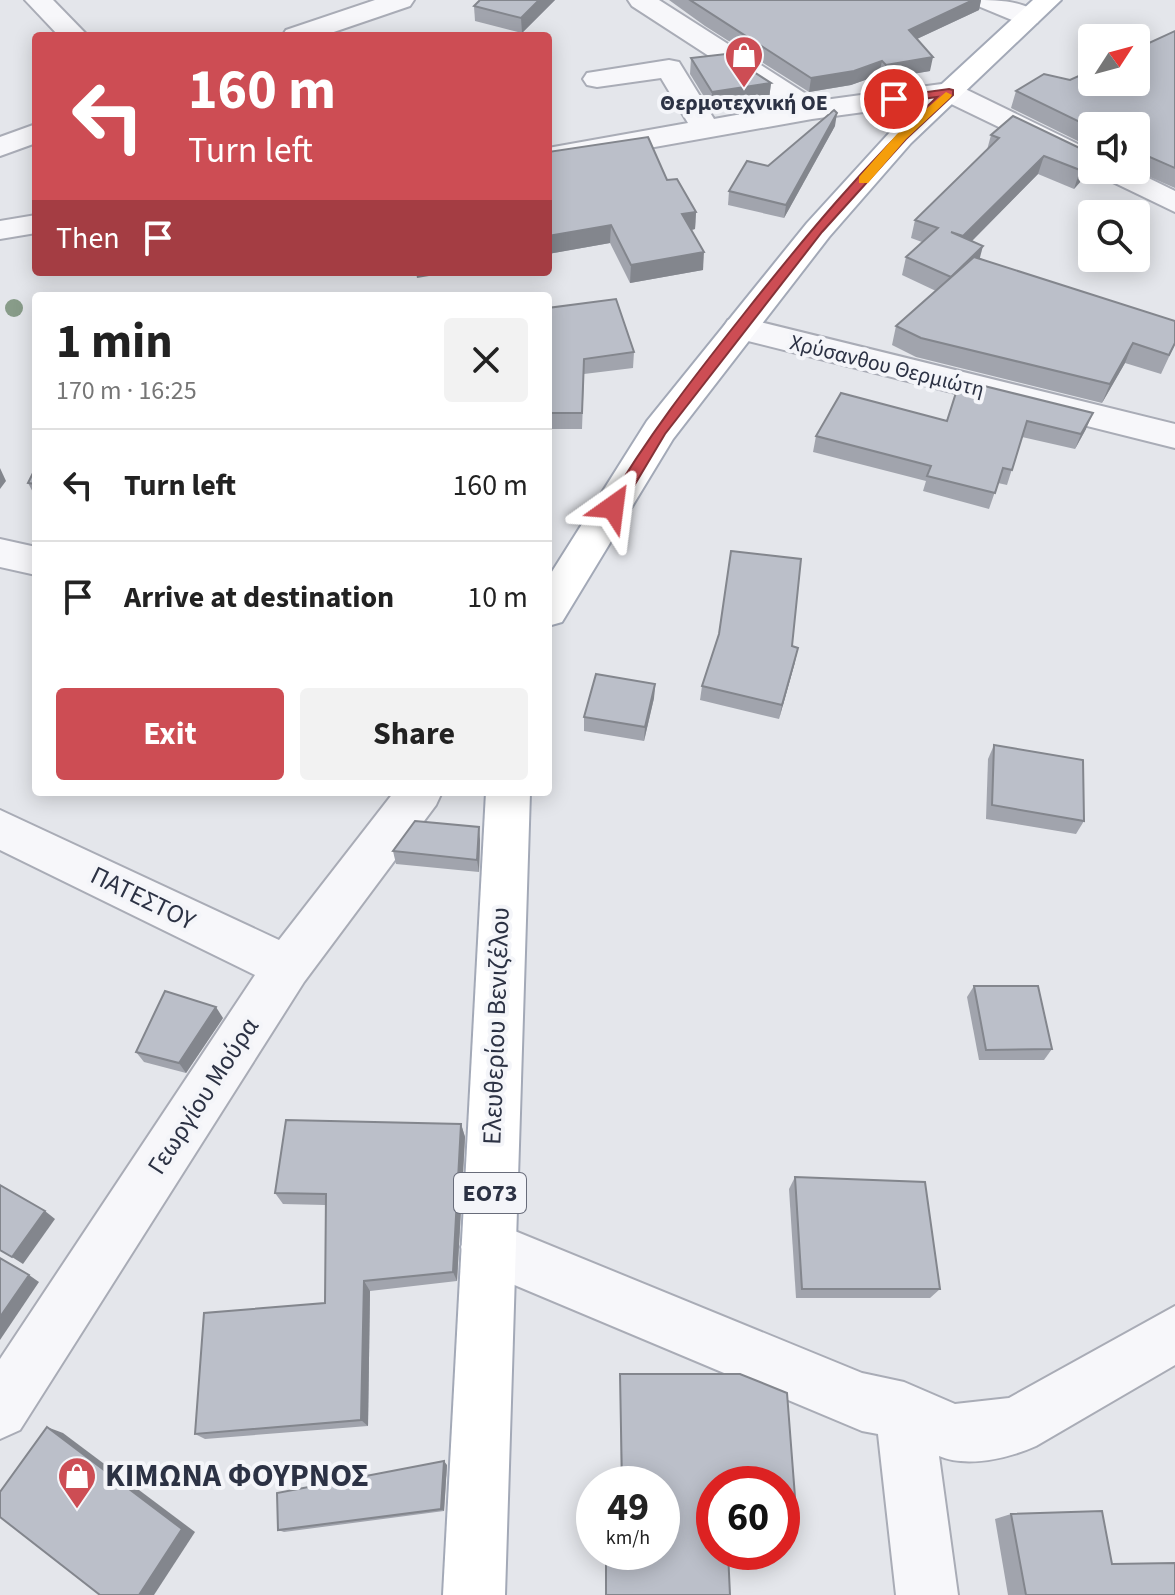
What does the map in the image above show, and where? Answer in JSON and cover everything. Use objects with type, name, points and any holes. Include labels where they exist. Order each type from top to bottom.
[{"type":"main road","points":[[552,605],[660,430],[818,230],[901,137],[1038,8]]},
{"type":"main road","name":"Ελευθερίου Βενιζέλου","points":[[474,1595],[508,796]]},
{"type":"street","points":[[38,0],[70,32]]},
{"type":"street","points":[[301,32],[322,16],[401,0]]},
{"type":"street","points":[[641,0],[812,110]]},
{"type":"street","points":[[987,0],[1038,8]]},
{"type":"street","points":[[597,79],[669,68],[706,129]]},
{"type":"street","points":[[552,156],[812,110],[949,92],[1078,155]]},
{"type":"street","points":[[0,147],[32,135]]},
{"type":"street","points":[[1136,184],[1175,203]]},
{"type":"street","points":[[0,230],[32,225]]},
{"type":"street","name":"Χρύσανθου Θερμιώτη","points":[[740,328],[1175,436]]},
{"type":"street","points":[[0,553],[32,560]]},
{"type":"street","name":"Γεωργίου Μούρα","points":[[0,1410],[287,967],[417,796]]},
{"type":"street","name":"ΠΑΤΕΣΤΟΥ","points":[[0,829],[287,967]]},
{"type":"street","points":[[488,1247],[862,1402],[904,1411],[954,1433],[1016,1426],[1175,1334]]},
{"type":"street","points":[[904,1411],[927,1595]]},
{"type":"building","points":[[480,0],[539,0],[521,18],[474,6]]},
{"type":"building","points":[[690,0],[973,0],[909,30],[933,57],[886,65],[882,61],[854,71],[811,78]]},
{"type":"building","points":[[1175,31],[1175,168],[1150,157],[1150,112],[1078,112],[1078,121],[1016,91],[1044,74],[1070,80],[1078,76],[1078,96],[1150,96],[1150,43]]},
{"type":"building","points":[[726,54],[771,83],[712,92],[691,58]]},
{"type":"building","points":[[834,110],[837,113],[786,205],[729,191],[747,161],[768,166]]},
{"type":"building","points":[[1013,116],[1078,147],[1078,169],[1044,156],[963,236],[951,232],[983,246],[951,277],[906,257],[938,228],[915,220],[999,138],[991,135]]},
{"type":"building","points":[[648,137],[667,180],[677,179],[696,212],[682,214],[704,252],[631,265],[611,225],[552,235],[552,151]]},
{"type":"building","points":[[974,257],[1175,321],[1175,343],[1169,355],[1133,343],[1110,384],[921,338],[896,326]]},
{"type":"building","points":[[616,299],[634,352],[584,359],[582,413],[552,413],[552,307]]},
{"type":"building","points":[[960,380],[1093,413],[1081,434],[1027,421],[1012,470],[1003,468],[995,493],[927,476],[931,466],[816,436],[841,393],[947,421]]},
{"type":"building","points":[[731,551],[801,559],[792,646],[798,648],[782,705],[702,686],[719,634]]},
{"type":"building","points":[[596,674],[655,684],[645,727],[584,717]]},
{"type":"building","points":[[994,745],[1083,760],[1084,821],[992,805]]},
{"type":"building","points":[[415,821],[479,827],[477,860],[393,851]]},
{"type":"building","points":[[974,986],[1038,986],[1052,1049],[986,1050]]},
{"type":"building","points":[[165,991],[216,1007],[179,1063],[136,1052]]},
{"type":"building","points":[[286,1120],[461,1124],[453,1272],[364,1281],[361,1420],[195,1434],[204,1313],[325,1303],[326,1194],[275,1193]]},
{"type":"building","points":[[795,1177],[925,1182],[940,1289],[802,1289]]},
{"type":"building","points":[[0,1185],[45,1211],[12,1257],[0,1250]]},
{"type":"building","points":[[0,1258],[29,1275],[0,1317]]},
{"type":"building","points":[[620,1374],[740,1374],[787,1393],[793,1466],[696,1466],[696,1570],[729,1570],[730,1595],[606,1595],[606,1570],[680,1570],[680,1466],[622,1466]]},
{"type":"building","points":[[47,1427],[182,1529],[139,1595],[100,1595],[0,1517],[0,1492]]},
{"type":"building","points":[[444,1461],[441,1509],[278,1530],[277,1493]]},
{"type":"building","points":[[1102,1511],[1112,1564],[1175,1563],[1175,1595],[1026,1595],[1011,1514]]},
{"type":"slow traffic","points":[[864,180],[901,137],[946,95]]},
{"type":"place","name":"Θερμοτεχνική ΟΕ","points":[[744,89]]},
{"type":"place","name":"ΚΙΜΩΝΑ ΦΟΥΡΝΟΣ","points":[[77,1510]]},
{"type":"route","points":[[613,507],[660,430],[818,230],[901,137],[949,92],[894,99]]}]
